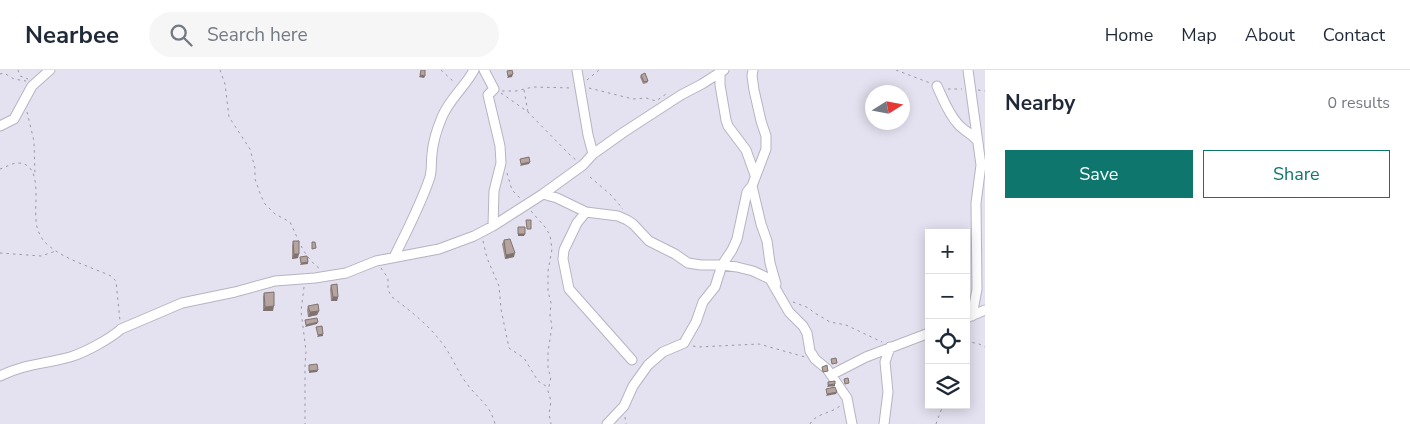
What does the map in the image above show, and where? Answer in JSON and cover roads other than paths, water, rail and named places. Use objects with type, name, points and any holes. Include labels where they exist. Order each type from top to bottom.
[{"type":"street","points":[[0,126],[14,119],[32,86],[50,70]]},
{"type":"street","points":[[394,257],[431,175],[435,135],[442,115],[474,70]]},
{"type":"street","points":[[484,70],[494,89],[488,96],[500,146],[501,163],[494,191],[493,226]]},
{"type":"street","points":[[577,70],[593,154]]},
{"type":"street","points":[[607,424],[624,406],[633,386],[648,365],[663,352],[684,343],[696,322],[702,302],[715,288],[722,265],[737,239],[747,192],[752,186],[766,149],[766,136],[756,104],[752,76],[754,70]]},
{"type":"street","points":[[968,70],[982,144],[976,218],[977,289],[970,314]]},
{"type":"street","points":[[722,72],[720,85],[726,120],[728,126],[746,150],[755,175]]},
{"type":"street","points":[[0,376],[21,367],[72,357],[121,330],[182,303],[275,281],[346,273],[376,261],[439,249],[480,233],[544,194],[583,165],[593,154],[681,95],[722,72]]},
{"type":"street","points":[[937,86],[950,114],[965,131],[975,136],[982,144]]},
{"type":"street","points":[[752,186],[767,241],[770,263],[776,278],[777,289]]},
{"type":"street","points":[[544,194],[566,201],[586,212],[618,216],[627,220],[650,242],[675,254],[688,263],[722,265],[762,274],[770,279],[789,312],[803,326],[807,333],[810,351],[815,359],[832,375],[847,398],[852,424]]},
{"type":"street","points":[[586,212],[577,223],[564,250],[563,259],[569,289],[632,360]]},
{"type":"street","points":[[970,317],[985,310]]},
{"type":"street","points":[[832,375],[852,364],[925,335]]},
{"type":"street","points":[[884,424],[888,392],[885,362],[892,347]]}]
